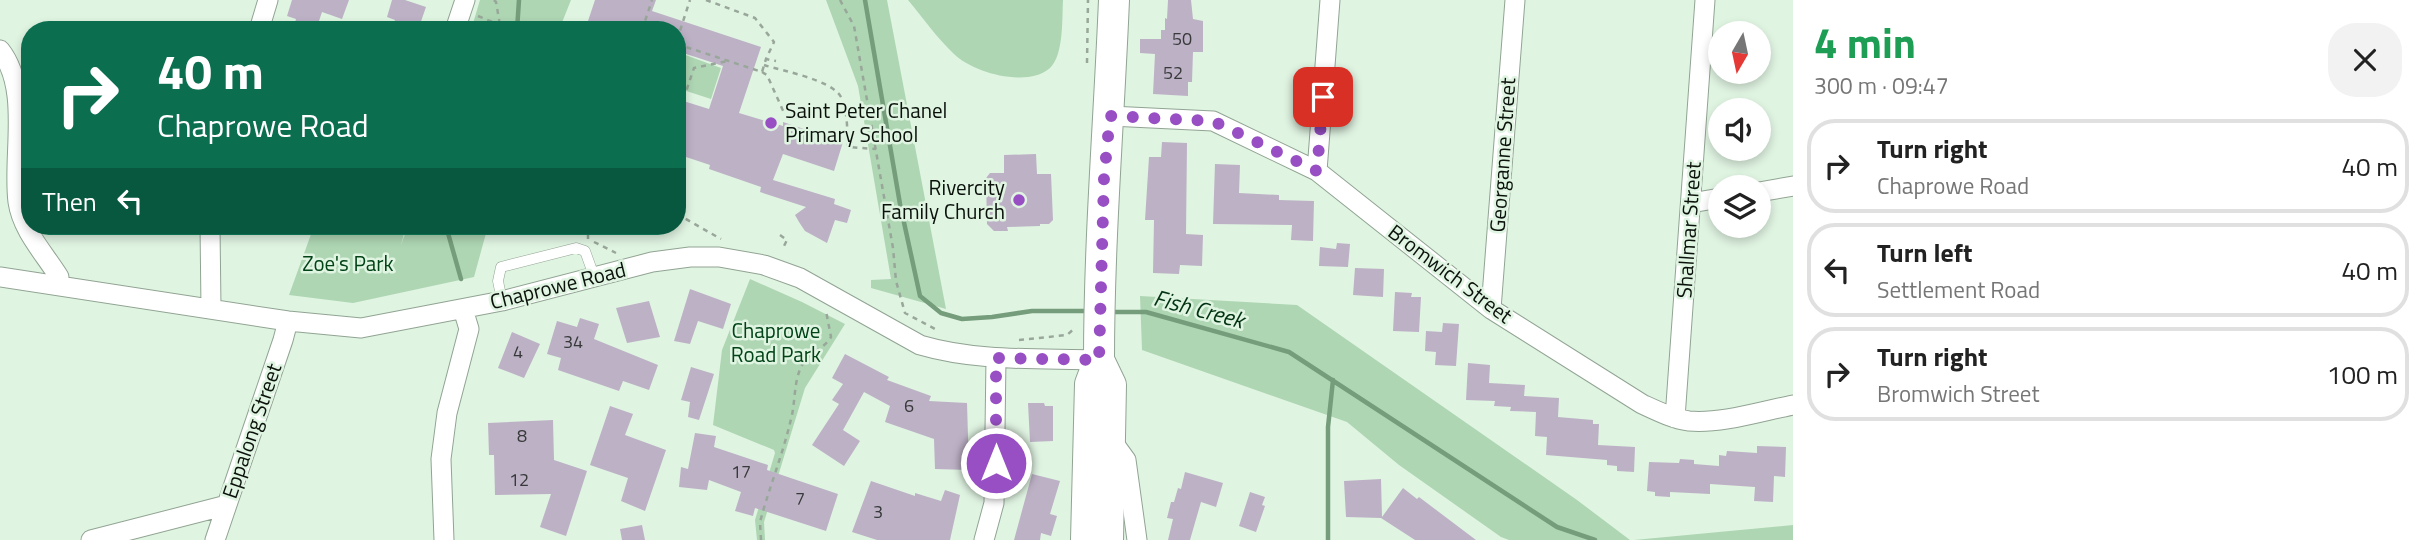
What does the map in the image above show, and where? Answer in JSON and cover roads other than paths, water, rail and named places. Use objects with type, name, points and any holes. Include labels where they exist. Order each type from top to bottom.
[{"type":"main road","points":[[1108,540],[1111,385],[1099,360],[1088,324],[1100,284],[1114,0]]},
{"type":"main road","points":[[1086,540],[1090,384],[1099,360]]},
{"type":"main road","points":[[1096,540],[1098,454],[1103,443],[1110,438]]},
{"type":"street","points":[[262,21],[268,0]]},
{"type":"street","points":[[1317,171],[1330,0]]},
{"type":"street","name":"Georganne Street","points":[[1492,309],[1515,0]]},
{"type":"street","name":"Shallmar Street","points":[[1675,418],[1705,0]]},
{"type":"street","points":[[0,50],[13,78],[18,106],[18,203],[21,212]]},
{"type":"street","name":"Bromwich Street","points":[[1110,116],[1213,121],[1317,171],[1492,309],[1643,404],[1675,418],[1704,421],[1793,405]]},
{"type":"street","points":[[1771,190],[1793,186]]},
{"type":"street","points":[[1691,203],[1708,200]]},
{"type":"street","points":[[31,235],[59,277],[58,285]]},
{"type":"street","points":[[210,235],[211,308]]},
{"type":"street","name":"Chaprowe Road","points":[[0,277],[288,321],[361,328],[502,301],[652,262],[690,257],[742,260],[800,278],[920,345],[958,355],[1099,360]]},
{"type":"street","points":[[444,540],[441,459],[447,413],[469,329],[463,309]]},
{"type":"street","name":"Eppalong Street","points":[[215,540],[288,321]]},
{"type":"street","points":[[984,540],[994,503],[996,358]]},
{"type":"street","points":[[1110,438],[1126,460],[1137,540]]},
{"type":"street","points":[[91,540],[227,505]]},
{"type":"lane","points":[[502,301],[498,274],[501,267],[512,264],[576,248],[585,251],[594,276]]},
{"type":"waterway","points":[[518,21],[519,0]]},
{"type":"waterway","name":"Fish Creek","points":[[865,0],[900,204],[920,296],[941,313],[962,319],[1032,311],[1090,311]]},
{"type":"waterway","points":[[449,235],[461,279]]},
{"type":"waterway","name":"Fish Creek","points":[[1110,312],[1146,312],[1289,352],[1557,527],[1595,540]]},
{"type":"waterway","points":[[1328,540],[1328,427],[1333,380]]},
{"type":"place","name":"Saint Peter Chanel Primary School","points":[[771,123]]},
{"type":"place","name":"Rivercity Family Church","points":[[1019,200]]},
{"type":"park label","name":"Zoe's Park","points":[[348,264]]},
{"type":"park label","name":"Chaprowe Road Park","points":[[776,343]]}]
